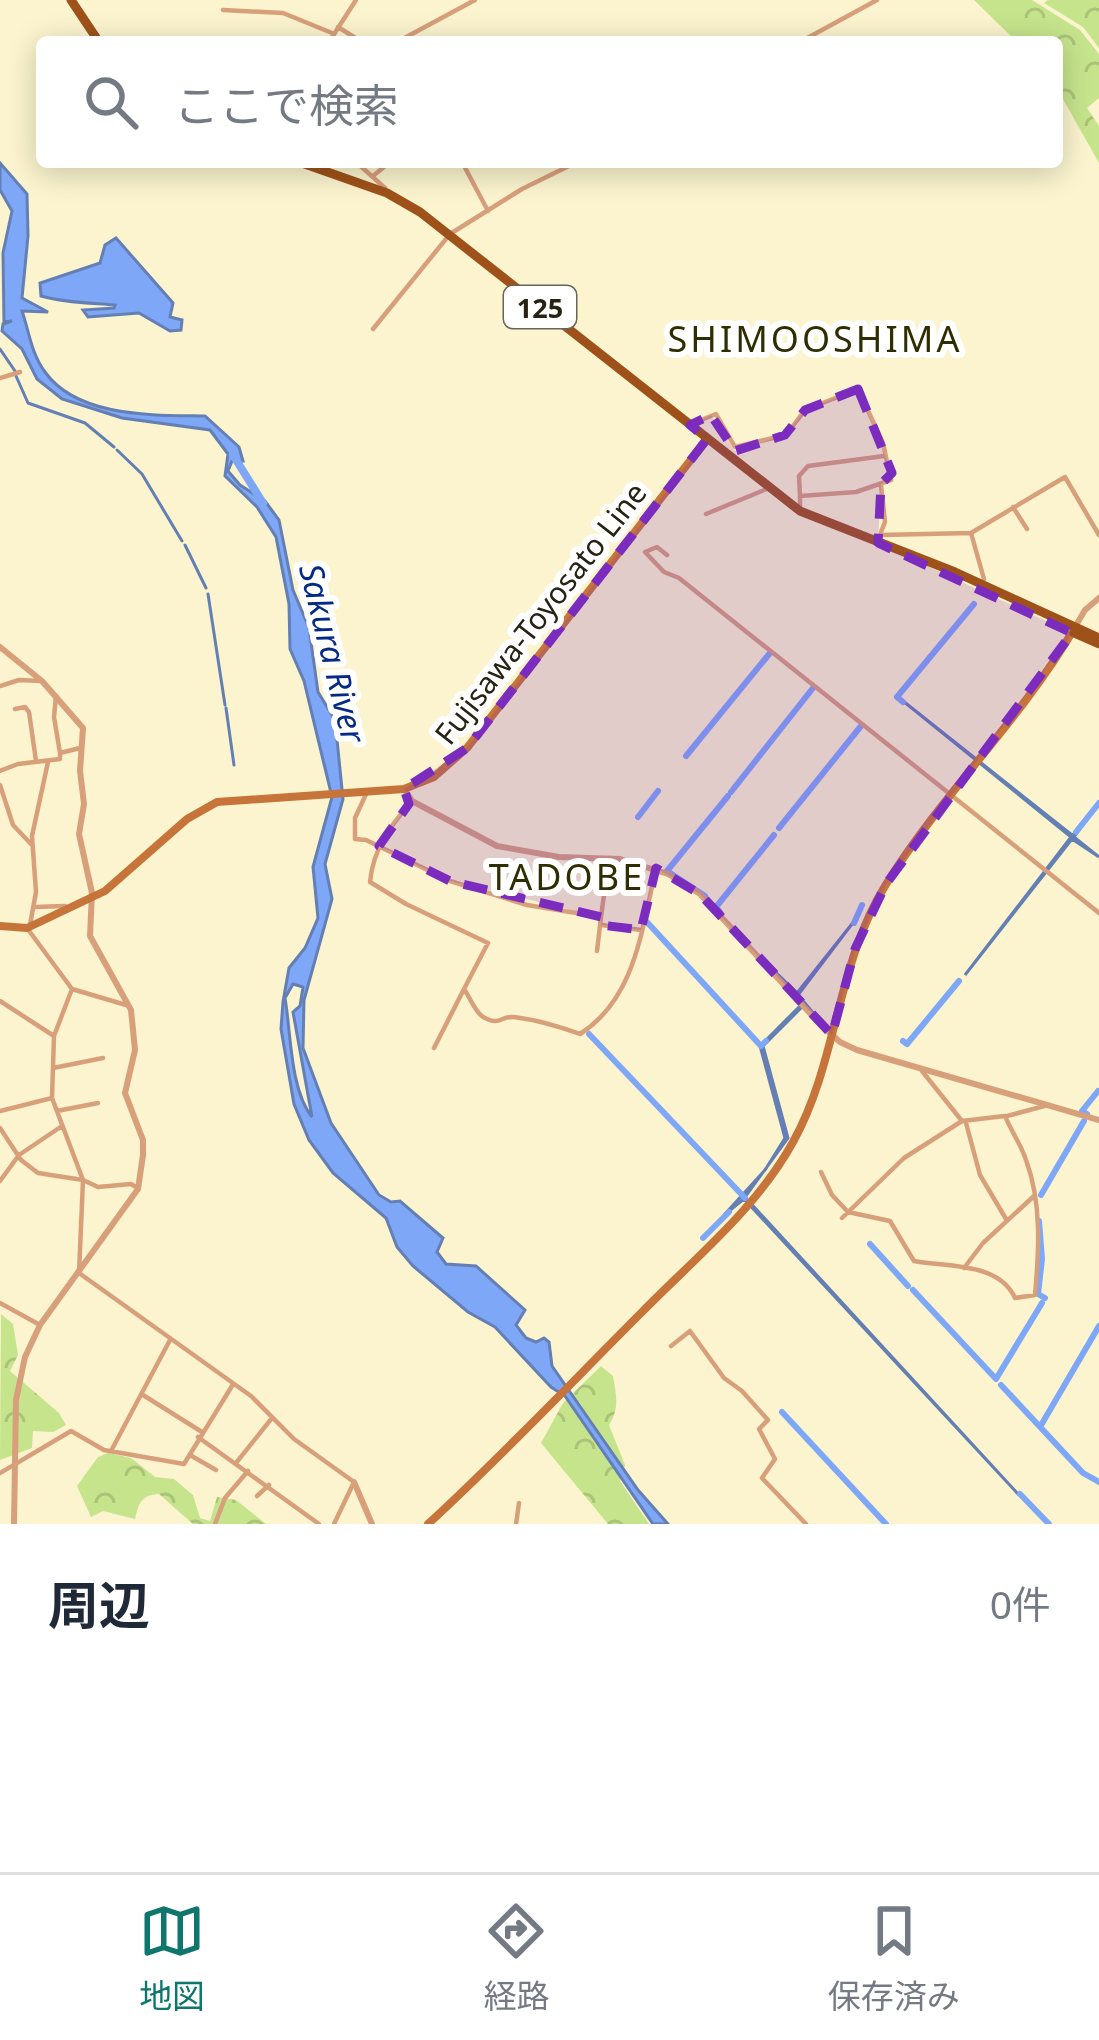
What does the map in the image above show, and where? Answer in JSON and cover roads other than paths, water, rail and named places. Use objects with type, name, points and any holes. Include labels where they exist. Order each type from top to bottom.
[{"type":"highway","points":[[71,0],[95,36]]},
{"type":"highway","name":"125","points":[[315,168],[387,193],[450,234],[800,511],[878,539],[1099,641]]},
{"type":"main road","name":"Fujisawa-Toyosato Line","points":[[0,926],[29,927],[113,886],[197,812],[223,800],[404,789],[434,777],[457,759],[707,440]]},
{"type":"main road","points":[[428,1524],[747,1205],[784,1157],[810,1110],[850,964],[872,907],[901,862],[1036,690],[1073,630]]},
{"type":"street","points":[[331,36],[356,0]]},
{"type":"street","points":[[407,36],[461,3],[475,0]]},
{"type":"street","points":[[811,36],[877,0]]},
{"type":"street","points":[[223,10],[283,14],[332,33]]},
{"type":"street","points":[[338,27],[352,36]]},
{"type":"street","points":[[363,168],[387,193]]},
{"type":"street","points":[[373,176],[383,168]]},
{"type":"street","points":[[465,168],[488,211]]},
{"type":"street","points":[[373,329],[450,234],[566,168]]},
{"type":"street","points":[[0,378],[20,372]]},
{"type":"street","points":[[689,425],[716,414],[735,447],[748,446],[786,435],[805,410],[857,389],[892,477],[856,492],[800,496]]},
{"type":"street","points":[[800,511],[799,476],[808,466],[886,455]]},
{"type":"street","points":[[880,485],[885,522],[878,539],[971,533],[1065,477],[1099,535]]},
{"type":"street","points":[[706,514],[769,488]]},
{"type":"street","points":[[1013,507],[1027,530]]},
{"type":"street","points":[[971,533],[984,579]]},
{"type":"street","points":[[667,555],[657,547],[645,551],[664,572],[679,578],[1099,913]]},
{"type":"street","points":[[1073,630],[1099,598]]},
{"type":"street","points":[[1,645],[42,681],[83,728],[85,804],[79,839],[92,897],[91,942],[130,1005],[135,1056],[124,1088],[144,1147],[139,1189],[40,1325],[19,1380],[14,1524]]},
{"type":"street","points":[[0,686],[19,680],[42,681]]},
{"type":"street","points":[[0,771],[60,759],[56,696]]},
{"type":"street","points":[[15,709],[25,707],[28,712],[36,761]]},
{"type":"street","points":[[60,753],[80,748]]},
{"type":"street","points":[[35,907],[31,844],[48,762]]},
{"type":"street","points":[[0,784],[13,824],[31,844]]},
{"type":"street","points":[[404,789],[412,801],[474,838],[559,857],[610,858],[656,869],[700,894],[832,1035],[856,1050],[1099,1120]]},
{"type":"street","points":[[365,792],[355,818],[355,839],[450,881],[526,905],[601,916]]},
{"type":"street","points":[[412,801],[379,846],[370,865],[370,882],[488,943],[434,1048]]},
{"type":"street","points":[[597,951],[610,858]]},
{"type":"street","points":[[464,989],[488,1020],[498,1022],[510,1016],[542,1020],[580,1034],[600,1022],[626,986],[656,869]]},
{"type":"street","points":[[66,909],[61,905],[31,908],[29,927],[72,989],[130,1005]]},
{"type":"street","points":[[601,925],[641,929]]},
{"type":"street","points":[[72,989],[54,1036],[52,1098],[83,1180],[79,1273]]},
{"type":"street","points":[[0,1001],[54,1036]]},
{"type":"street","points":[[53,1068],[103,1058]]},
{"type":"street","points":[[921,1070],[964,1122],[980,1175],[1006,1220]]},
{"type":"street","points":[[0,1111],[52,1098]]},
{"type":"street","points":[[57,1111],[98,1103]]},
{"type":"street","points":[[842,1218],[904,1158],[964,1122],[1048,1105]]},
{"type":"street","points":[[820,1172],[848,1212],[890,1221],[914,1261],[942,1261],[1001,1278],[1015,1298],[1035,1295],[1040,1251],[1034,1196],[1028,1166],[1006,1116]]},
{"type":"street","points":[[0,1181],[19,1155],[62,1126]]},
{"type":"street","points":[[0,1128],[28,1166],[50,1178],[83,1180],[98,1187],[130,1184],[139,1189]]},
{"type":"street","points":[[964,1268],[1034,1196]]},
{"type":"street","points":[[79,1273],[250,1396],[354,1482],[372,1524]]},
{"type":"street","points":[[0,1303],[40,1325]]},
{"type":"street","points":[[671,1346],[690,1331],[724,1378],[742,1390],[768,1420],[759,1429],[775,1459],[762,1478],[806,1524]]},
{"type":"street","points":[[111,1451],[170,1340]]},
{"type":"street","points":[[0,1473],[70,1431],[111,1451],[184,1464],[233,1384]]},
{"type":"street","points":[[143,1395],[319,1524]]},
{"type":"street","points":[[236,1463],[272,1418]]},
{"type":"street","points":[[188,1454],[215,1470]]},
{"type":"street","points":[[214,1524],[225,1498],[248,1471]]},
{"type":"street","points":[[334,1524],[354,1482]]},
{"type":"street","points":[[257,1496],[269,1485]]},
{"type":"street","points":[[516,1524],[519,1503]]},
{"type":"water","points":[[0,163],[27,194],[22,298],[48,312],[22,311],[45,372],[59,387],[97,406],[141,414],[205,416],[239,447],[243,461],[232,461],[228,471],[265,501],[279,520],[293,590],[309,628],[318,692],[335,720],[343,799],[325,864],[332,899],[304,1000],[303,1048],[331,1123],[379,1195],[400,1201],[443,1238],[437,1252],[446,1264],[476,1266],[525,1310],[516,1325],[526,1338],[549,1342],[552,1366],[638,1490],[668,1524],[653,1524],[565,1396],[495,1327],[468,1312],[413,1266],[397,1247],[386,1218],[333,1173],[309,1140],[294,1104],[281,1029],[283,1002],[289,968],[305,948],[318,918],[313,867],[332,797],[304,681],[290,649],[289,604],[276,537],[257,507],[225,476],[228,454],[210,430],[122,418],[62,399],[37,379],[22,349],[2,331],[3,324],[12,321],[4,322],[3,253],[12,211],[0,190]],"holes":[[[293,984],[303,987],[300,1006],[293,1012],[312,1117],[295,1076],[285,998]]]},
{"type":"water","points":[[116,238],[173,303],[170,317],[182,320],[181,330],[170,331],[139,313],[88,317],[83,310],[115,305],[41,296],[40,283],[100,263],[105,245]]},
{"type":"water","points":[[898,697],[1072,835],[1077,833],[1074,837],[1099,857],[1072,839],[965,975],[1071,837]]},
{"type":"water","points":[[855,920],[798,995],[820,1021],[804,1005],[763,1046],[788,1138],[767,1167],[785,1138],[760,1046],[803,1003],[754,951],[797,993]]},
{"type":"water","points":[[763,1172],[745,1197],[1019,1495],[744,1199],[724,1215]]},
{"type":"waterway","points":[[0,349],[15,371]]},
{"type":"waterway","points":[[16,376],[28,403],[85,423],[114,447]]},
{"type":"waterway","points":[[117,450],[142,474],[182,541]]},
{"type":"waterway","name":"Sakura River","points":[[233,455],[263,503]]},
{"type":"waterway","points":[[185,545],[206,588]]},
{"type":"waterway","points":[[208,594],[225,705]]},
{"type":"waterway","points":[[903,702],[897,697],[974,604]]},
{"type":"waterway","points":[[686,756],[770,653]]},
{"type":"waterway","points":[[731,792],[813,688]]},
{"type":"waterway","points":[[226,708],[234,765]]},
{"type":"waterway","points":[[779,828],[861,726]]},
{"type":"waterway","points":[[638,817],[658,791]]},
{"type":"waterway","points":[[705,896],[667,871],[728,796]]},
{"type":"waterway","points":[[1076,832],[1099,803]]},
{"type":"waterway","points":[[720,912],[716,907],[774,835]]},
{"type":"waterway","points":[[854,923],[862,905]]},
{"type":"waterway","points":[[646,921],[761,1046],[766,1041]]},
{"type":"waterway","points":[[903,1041],[907,1044],[959,981]]},
{"type":"waterway","points":[[589,1034],[745,1198]]},
{"type":"waterway","points":[[1087,1114],[1082,1111],[1098,1091]]},
{"type":"waterway","points":[[1041,1195],[1084,1121]]},
{"type":"waterway","points":[[703,1238],[729,1212]]},
{"type":"waterway","points":[[1039,1221],[1038,1294],[1045,1298]]},
{"type":"waterway","points":[[870,1244],[908,1286]]},
{"type":"waterway","points":[[913,1290],[996,1379],[1042,1303]]},
{"type":"waterway","points":[[1040,1427],[1099,1326]]},
{"type":"waterway","points":[[1001,1385],[1083,1473],[1099,1482]]},
{"type":"waterway","points":[[782,1412],[886,1524]]},
{"type":"waterway","points":[[1020,1494],[1049,1524]]},
{"type":"district","name":"SHIMOOSHIMA","points":[[815,338]]},
{"type":"district","name":"TADOBE","points":[[567,876]]}]
